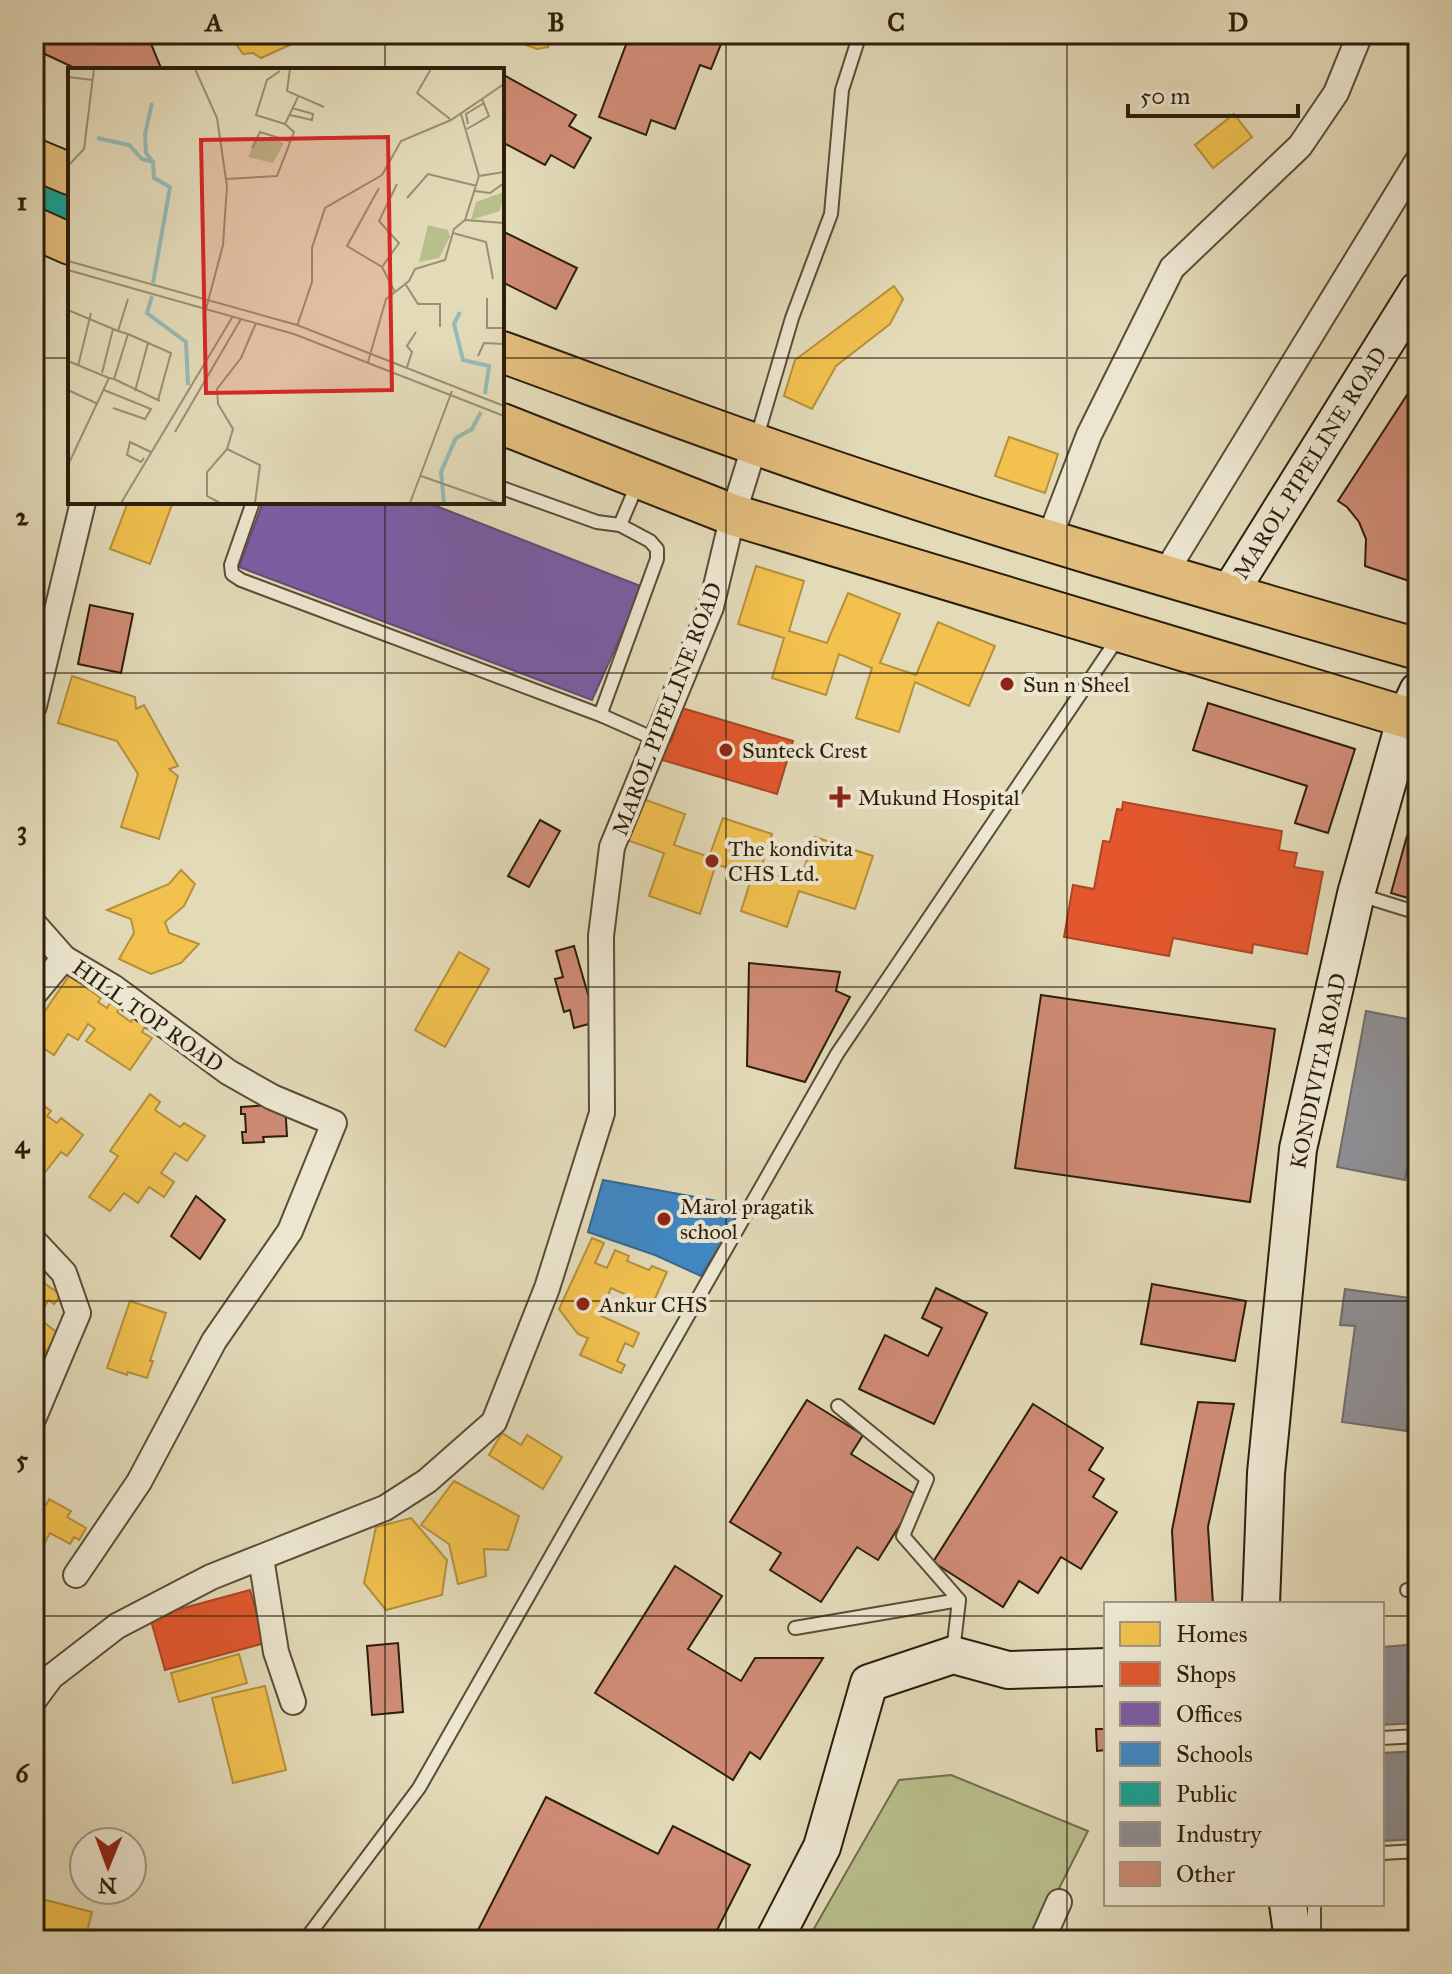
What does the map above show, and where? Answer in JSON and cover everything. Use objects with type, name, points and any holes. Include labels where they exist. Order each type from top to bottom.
[{"type":"main road","points":[[34,159],[68,173]]},
{"type":"main road","points":[[34,228],[68,243]]},
{"type":"main road","points":[[504,353],[755,444],[1228,595],[1418,649]]},
{"type":"main road","points":[[504,425],[733,515],[1122,632],[1414,710]]},
{"type":"street","points":[[1049,539],[1089,435],[1172,268],[1300,146],[1336,93],[1360,34]]},
{"type":"street","points":[[1164,575],[1418,160]]},
{"type":"street","name":"MAROL PIPELINE ROAD","points":[[1228,595],[1418,290]]},
{"type":"street","name":"MAROL PIPELINE ROAD","points":[[34,1700],[51,1677],[117,1626],[211,1577],[385,1508],[427,1481],[494,1422],[547,1288],[602,1113],[601,936],[612,847],[711,607],[745,469],[755,444]]},
{"type":"street","points":[[34,706],[83,504]]},
{"type":"street","name":"KONDIVITA ROAD","points":[[1261,1602],[1266,1473],[1298,1149],[1356,894],[1414,710]]},
{"type":"street","name":"HILL TOP ROAD","points":[[34,924],[64,958],[113,987],[228,1072],[272,1097],[334,1123],[290,1231],[214,1341],[139,1482],[76,1575]]},
{"type":"street","points":[[34,994],[64,958]]},
{"type":"street","points":[[34,1241],[64,1273],[78,1313],[34,1417]]},
{"type":"street","points":[[261,1558],[276,1652],[293,1702]]},
{"type":"street","points":[[774,1940],[822,1847],[869,1683],[953,1655],[1008,1670],[1104,1667]]},
{"type":"street","points":[[1042,1940],[1059,1902]]},
{"type":"street","points":[[1288,1906],[1293,1940]]},
{"type":"lane","points":[[755,444],[792,318],[831,214],[842,90],[860,34]]},
{"type":"lane","points":[[620,525],[640,478]]},
{"type":"lane","points":[[504,489],[597,522],[620,525],[650,541],[657,549],[657,559],[602,710],[603,716]]},
{"type":"lane","points":[[252,504],[231,565],[232,574],[241,580],[603,716],[657,740]]},
{"type":"lane","points":[[305,1940],[419,1788],[837,1054],[1122,632]]},
{"type":"lane","points":[[1356,894],[1418,913]]},
{"type":"lane","points":[[838,1406],[927,1479],[903,1536],[959,1600],[953,1655]]},
{"type":"lane","points":[[795,1628],[959,1600]]},
{"type":"lane","points":[[1384,1738],[1418,1736]]},
{"type":"lane","points":[[1384,1853],[1418,1851]]},
{"type":"lane","points":[[1314,1906],[1314,1940]]},
{"type":"green space","points":[[951,1775],[1088,1831],[1033,1940],[808,1939],[899,1780]]},
{"type":"building: Homes","points":[[229,34],[314,34],[261,58],[253,53],[243,54]]},
{"type":"building: Homes","points":[[496,34],[553,34],[548,47],[537,49]]},
{"type":"building: Homes","points":[[1234,114],[1252,137],[1213,168],[1195,145]]},
{"type":"building: Homes","points":[[894,286],[903,299],[890,324],[836,366],[812,409],[784,396],[795,360]]},
{"type":"building: Homes","points":[[1009,437],[1058,454],[1045,493],[995,476]]},
{"type":"building: Homes","points":[[127,504],[172,504],[150,564],[110,549]]},
{"type":"building: Homes","points":[[756,566],[804,581],[789,631],[827,643],[848,593],[900,614],[880,663],[916,675],[938,622],[995,646],[969,706],[915,682],[899,732],[856,718],[872,668],[839,654],[826,695],[772,678],[784,638],[738,624]]},
{"type":"building: Homes","points":[[72,676],[135,697],[136,709],[144,705],[178,766],[169,769],[178,776],[159,839],[121,827],[138,774],[117,741],[58,723]]},
{"type":"building: Homes","name":"The kondivita CHS Ltd.","points":[[635,796],[685,814],[674,845],[709,857],[723,818],[772,834],[760,871],[799,883],[815,837],[873,856],[855,909],[799,891],[787,927],[741,911],[752,876],[716,864],[700,914],[649,896],[664,853],[621,838]]},
{"type":"building: Homes","points":[[181,870],[195,884],[184,906],[165,922],[169,933],[199,944],[181,963],[151,974],[119,959],[134,933],[131,919],[107,910],[169,884]]},
{"type":"building: Homes","points":[[459,952],[489,969],[445,1047],[415,1030]]},
{"type":"building: Homes","points":[[69,976],[101,998],[98,1002],[107,1008],[110,1003],[131,1022],[133,1018],[145,1027],[142,1032],[152,1038],[130,1070],[86,1041],[95,1029],[88,1024],[78,1040],[68,1034],[54,1055],[34,1042],[34,1027]]},
{"type":"building: Homes","points":[[150,1094],[160,1102],[155,1110],[180,1127],[184,1123],[205,1136],[187,1161],[175,1153],[161,1173],[174,1182],[164,1197],[149,1187],[138,1203],[124,1193],[110,1211],[89,1197],[118,1156],[110,1151]]},
{"type":"building: Homes","points":[[35,1099],[51,1111],[47,1116],[57,1123],[61,1118],[83,1135],[67,1156],[61,1152],[39,1180],[45,1184],[34,1199]]},
{"type":"building: Homes","name":"Ankur CHS","points":[[592,1238],[604,1243],[595,1263],[607,1268],[615,1250],[629,1256],[627,1261],[649,1270],[652,1266],[667,1272],[648,1314],[634,1308],[638,1300],[611,1288],[599,1315],[639,1333],[633,1347],[625,1343],[617,1361],[625,1365],[621,1373],[580,1355],[588,1338],[578,1334],[559,1309]]},
{"type":"building: Homes","points":[[34,1276],[61,1295],[54,1304],[49,1300],[37,1317],[59,1334],[36,1365]]},
{"type":"building: Homes","points":[[130,1301],[166,1313],[147,1378],[107,1368]]},
{"type":"building: Homes","points":[[502,1433],[521,1445],[527,1435],[562,1457],[543,1489],[489,1455]]},
{"type":"building: Homes","points":[[454,1481],[519,1516],[508,1550],[484,1549],[486,1576],[458,1584],[449,1544],[421,1525]]},
{"type":"building: Homes","points":[[34,1499],[46,1505],[49,1499],[71,1511],[67,1517],[86,1528],[79,1540],[74,1537],[70,1544],[50,1533],[43,1546],[34,1541]]},
{"type":"building: Homes","points":[[411,1518],[447,1560],[442,1595],[386,1610],[364,1583],[376,1527]]},
{"type":"building: Homes","points":[[239,1654],[247,1683],[179,1702],[171,1673]]},
{"type":"building: Homes","points":[[265,1686],[286,1770],[233,1783],[212,1698]]},
{"type":"building: Homes","points":[[34,1897],[92,1912],[85,1940],[34,1940]]},
{"type":"building: Shops","name":"Sunteck Crest","points":[[682,708],[793,741],[777,794],[659,759],[665,740],[671,742]]},
{"type":"building: Shops","points":[[1123,802],[1282,831],[1279,850],[1297,853],[1294,867],[1323,872],[1307,954],[1253,944],[1252,953],[1173,938],[1169,956],[1064,937],[1073,885],[1094,889],[1103,841],[1110,842],[1117,809],[1122,810]]},
{"type":"building: Shops","points":[[250,1590],[265,1643],[165,1670],[150,1617]]},
{"type":"building: Offices","points":[[262,504],[431,504],[643,587],[592,700],[239,567]]},
{"type":"building: Schools","name":"Marol pragatik school","points":[[603,1180],[744,1206],[701,1276],[655,1255],[588,1232]]},
{"type":"building: Public","points":[[34,150],[68,164],[68,259],[34,245]]},
{"type":"building: Industry","points":[[1366,1011],[1418,1021],[1418,1065],[1410,1108],[1418,1109],[1418,1153],[1410,1152],[1405,1180],[1337,1167]]},
{"type":"building: Industry","points":[[1345,1289],[1418,1299],[1418,1347],[1407,1431],[1342,1422],[1355,1326],[1340,1325]]},
{"type":"building: Industry","points":[[1418,1644],[1418,1723],[1384,1725],[1384,1647]]},
{"type":"building: Industry","points":[[1418,1751],[1418,1839],[1384,1841],[1384,1753]]},
{"type":"building: Other","points":[[34,34],[147,34],[161,68],[75,68],[34,49]]},
{"type":"building: Other","points":[[630,34],[693,34],[721,44],[711,69],[700,65],[675,129],[651,120],[646,135],[599,117]]},
{"type":"building: Other","points":[[504,75],[576,115],[569,126],[591,138],[574,168],[551,155],[545,165],[504,143]]},
{"type":"building: Other","points":[[504,232],[577,268],[556,309],[504,283]]},
{"type":"building: Other","points":[[1407,395],[1418,402],[1418,584],[1365,566],[1366,539],[1359,522],[1338,501]]},
{"type":"building: Other","points":[[90,605],[133,614],[121,673],[78,664]]},
{"type":"building: Other","points":[[1208,703],[1355,749],[1328,833],[1295,823],[1307,786],[1193,750]]},
{"type":"building: Other","points":[[540,820],[560,831],[529,887],[508,876]]},
{"type":"building: Other","points":[[1418,831],[1418,901],[1391,893],[1407,836]]},
{"type":"building: Other","points":[[574,946],[596,1022],[574,1028],[570,1010],[564,1012],[555,979],[563,977],[556,951]]},
{"type":"building: Other","points":[[749,963],[840,972],[836,991],[850,997],[805,1082],[747,1066]]},
{"type":"building: Other","points":[[1041,995],[1275,1029],[1250,1202],[1015,1168]]},
{"type":"building: Other","points":[[285,1104],[287,1136],[263,1137],[264,1142],[243,1143],[245,1114],[241,1114],[241,1107]]},
{"type":"building: Other","points":[[196,1196],[225,1220],[200,1259],[171,1236]]},
{"type":"building: Other","points":[[1152,1284],[1246,1301],[1235,1361],[1141,1344]]},
{"type":"building: Other","points":[[936,1288],[987,1313],[934,1424],[859,1389],[885,1335],[928,1356],[942,1328],[922,1318]]},
{"type":"building: Other","points":[[807,1400],[863,1435],[851,1454],[918,1496],[878,1560],[857,1547],[821,1602],[770,1570],[781,1553],[730,1522]]},
{"type":"building: Other","points":[[1198,1402],[1234,1404],[1208,1527],[1213,1602],[1176,1602],[1172,1530]]},
{"type":"building: Other","points":[[1033,1404],[1103,1448],[1089,1470],[1104,1479],[1093,1497],[1117,1512],[1081,1569],[1061,1557],[1038,1593],[1019,1581],[1003,1607],[933,1562]]},
{"type":"building: Other","points":[[675,1566],[722,1596],[688,1649],[741,1681],[755,1658],[823,1658],[760,1759],[750,1752],[733,1780],[595,1693]]},
{"type":"building: Other","points":[[398,1643],[403,1712],[372,1715],[367,1646]]},
{"type":"building: Other","points":[[1096,1729],[1104,1729],[1104,1750],[1097,1751]]},
{"type":"building: Other","points":[[546,1797],[658,1854],[673,1826],[750,1865],[712,1940],[491,1940],[477,1932]]},
{"type":"place","name":"Sun n Sheel","points":[[1007,684]]},
{"type":"place","name":"Sunteck Crest","points":[[726,750]]},
{"type":"place","name":"Mukund Hospital","points":[[840,797]]},
{"type":"place","name":"The kondivita CHS Ltd.","points":[[712,861]]},
{"type":"place","name":"Marol pragatik school","points":[[664,1219]]},
{"type":"place","name":"Ankur CHS","points":[[583,1304]]}]
